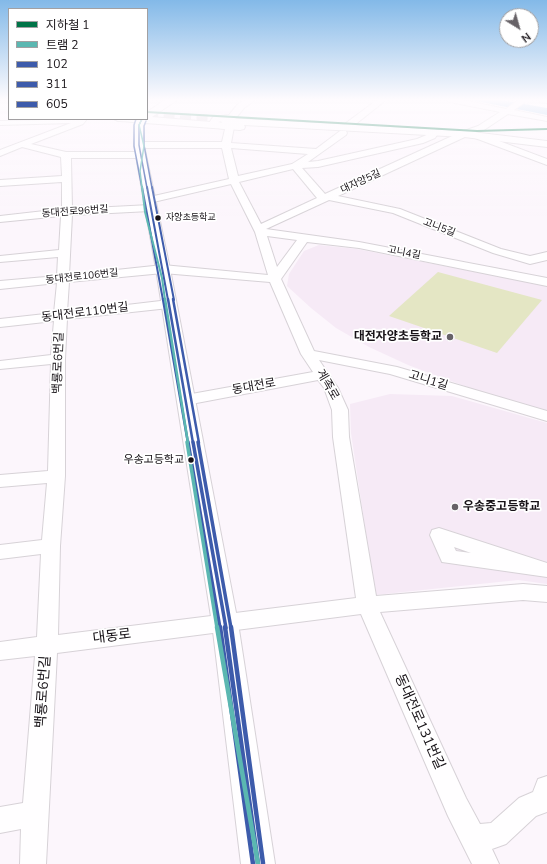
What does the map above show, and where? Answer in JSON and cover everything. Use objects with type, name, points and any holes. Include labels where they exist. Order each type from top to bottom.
[{"type":"main road","points":[[141,140],[140,150],[163,269],[225,623],[258,864]]},
{"type":"main road","points":[[515,140],[547,144]]},
{"type":"street","points":[[0,153],[35,140]]},
{"type":"street","name":"계족로","points":[[227,140],[226,145],[234,181],[259,230],[275,279],[308,354],[331,388],[340,410],[341,436],[366,605]]},
{"type":"street","points":[[297,165],[318,152],[332,140]]},
{"type":"street","points":[[150,204],[297,165],[318,164],[420,140]]},
{"type":"street","name":"대자양5길","points":[[259,230],[450,140]]},
{"type":"street","points":[[489,140],[547,162]]},
{"type":"street","points":[[23,145],[66,155],[226,145],[318,152]]},
{"type":"street","name":"백룡로6번길","points":[[33,864],[35,814],[48,645],[51,546],[56,476],[58,359],[65,253],[67,179],[66,155]]},
{"type":"street","points":[[297,165],[327,198]]},
{"type":"street","points":[[0,184],[67,179]]},
{"type":"street","name":"고니5길","points":[[327,198],[396,211],[497,251],[530,260],[545,257],[547,255]]},
{"type":"street","name":"동대전로96번길","points":[[0,218],[150,204]]},
{"type":"street","points":[[290,235],[296,223],[309,213],[310,206]]},
{"type":"street","name":"고니4길","points":[[259,230],[359,245],[547,282]]},
{"type":"street","points":[[163,269],[275,279],[305,237]]},
{"type":"street","points":[[0,258],[65,253]]},
{"type":"street","name":"동대전로106번길","points":[[0,285],[64,280],[163,269]]},
{"type":"street","name":"동대전로110번길","points":[[0,323],[169,304]]},
{"type":"street","name":"고니1길","points":[[308,354],[392,370],[547,416]]},
{"type":"street","points":[[0,365],[58,359]]},
{"type":"street","name":"동대전로","points":[[186,400],[322,375]]},
{"type":"street","points":[[0,481],[56,476]]},
{"type":"street","points":[[0,552],[51,546]]},
{"type":"street","points":[[225,623],[366,605],[523,592],[547,594]]},
{"type":"street","name":"동대전로131번길","points":[[366,605],[457,807],[486,864]]},
{"type":"street","name":"대동로","points":[[0,651],[225,623]]},
{"type":"street","points":[[473,838],[497,835],[528,807],[544,801],[547,788]]},
{"type":"street","points":[[0,820],[35,814]]},
{"type":"shaded area","name":"대전자양초등학교","points":[[319,245],[357,249],[547,286],[547,414],[510,403],[408,365],[369,347],[336,328],[287,286],[289,274],[304,251]]},
{"type":"shaded area","name":"우송중고등학교","points":[[390,394],[452,396],[547,423],[547,584],[518,580],[375,595],[351,433],[350,404]]},
{"type":"green space","points":[[438,272],[542,300],[497,353],[389,316]]},
{"type":"tram line","name":"2","points":[[143,140],[144,146],[140,171],[145,212],[162,278],[208,575],[258,864]]},
{"type":"transit line","name":"311","points":[[134,140],[220,624],[253,864]]},
{"type":"transit line","name":"102","points":[[139,140],[225,623],[258,864]]},
{"type":"transit line","name":"605","points":[[144,140],[230,622],[263,863]]},
{"type":"place","name":"자양초등학교","points":[[158,218]]},
{"type":"place","name":"대전자양초등학교","points":[[450,337]]},
{"type":"place","name":"우송고등학교","points":[[191,460]]},
{"type":"place","name":"우송중고등학교","points":[[455,507]]}]
